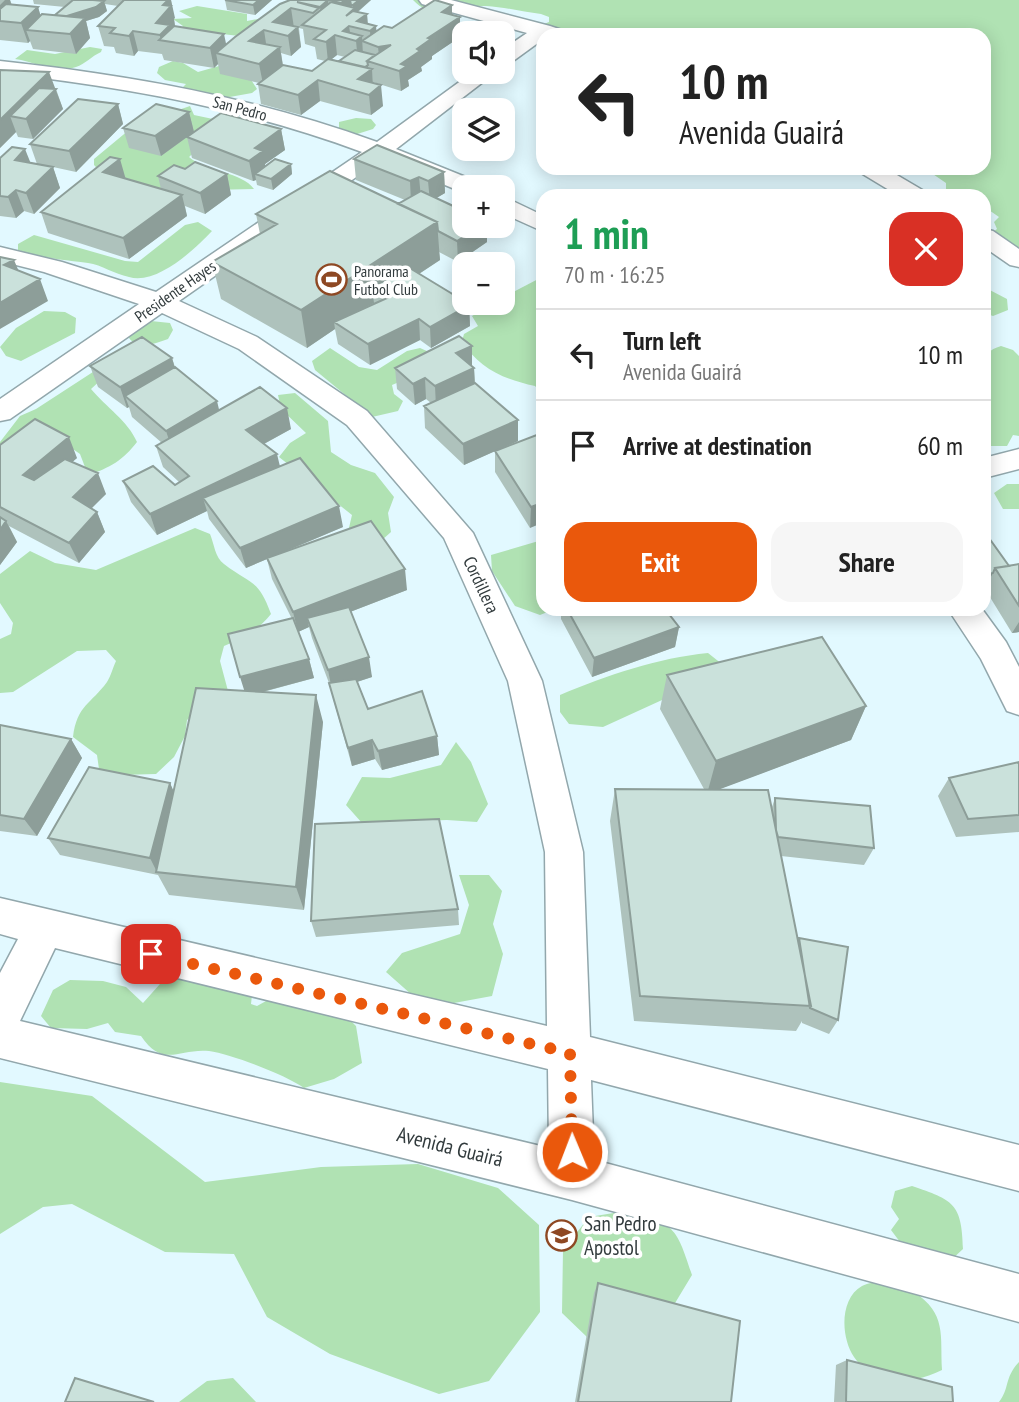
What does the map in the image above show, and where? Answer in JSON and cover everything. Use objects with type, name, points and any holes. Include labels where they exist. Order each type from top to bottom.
[{"type":"street","points":[[429,0],[536,29]]},
{"type":"street","points":[[515,53],[536,41]]},
{"type":"street","name":"San Pedro","points":[[0,68],[79,76],[232,103],[381,149],[452,179]]},
{"type":"street","name":"Presidente Hayes","points":[[0,412],[381,149],[470,84]]},
{"type":"street","points":[[881,175],[904,189]]},
{"type":"street","points":[[515,210],[536,221]]},
{"type":"street","points":[[991,241],[1019,260]]},
{"type":"street","name":"Cordillera","points":[[0,254],[53,267],[160,302],[248,343],[357,418],[457,533],[525,681],[564,852],[572,1177]]},
{"type":"street","points":[[991,466],[1019,460]]},
{"type":"street","points":[[969,616],[995,651],[1019,701]]},
{"type":"street","points":[[0,916],[257,980],[570,1053],[1019,1168]]},
{"type":"street","points":[[0,1016],[45,927]]},
{"type":"street","name":"Avenida Guairá","points":[[0,1037],[572,1177],[1019,1298]]},
{"type":"green space","points":[[413,0],[1019,0],[1019,263],[991,242],[991,234],[997,229],[994,222],[999,217],[991,211],[991,189],[946,189],[946,183],[934,175],[991,175],[991,28],[536,28],[536,40],[524,32],[549,22],[549,17],[500,7],[477,6],[439,12],[421,7]]},
{"type":"green space","points":[[197,6],[247,14],[247,21],[274,16],[239,36],[181,29],[183,26],[173,19],[192,18],[179,11]]},
{"type":"green space","points":[[90,47],[102,49],[82,64],[68,69],[15,59],[27,50],[55,54]]},
{"type":"green space","points":[[173,61],[183,63],[198,72],[219,66],[248,75],[257,89],[252,93],[213,100],[180,90],[186,84],[165,80],[157,73],[159,67]]},
{"type":"green space","points":[[190,106],[194,115],[227,122],[189,157],[205,166],[233,175],[254,189],[166,191],[126,188],[132,180],[99,170],[94,165],[94,159],[135,125]]},
{"type":"green space","points":[[356,118],[371,119],[376,125],[373,129],[354,135],[339,129],[339,122]]},
{"type":"green space","points":[[198,222],[212,231],[174,264],[151,276],[140,278],[124,276],[93,264],[44,257],[18,250],[18,244],[34,235],[125,261],[138,262],[185,225]]},
{"type":"green space","points":[[536,280],[536,387],[503,376],[476,359],[462,341],[464,334],[478,326],[472,316],[515,315],[515,291]]},
{"type":"green space","points":[[991,291],[1007,299],[1008,310],[993,316]]},
{"type":"green space","points":[[44,311],[65,312],[76,318],[75,333],[21,361],[6,356],[0,347],[16,328]]},
{"type":"green space","points":[[141,323],[170,323],[173,330],[168,339],[140,345],[127,335]]},
{"type":"green space","points":[[1001,346],[1013,350],[1019,356],[1019,436],[1013,435],[1007,446],[991,446],[991,350]]},
{"type":"green space","points":[[330,348],[359,367],[377,370],[407,351],[420,348],[429,352],[411,377],[392,385],[394,394],[403,401],[398,411],[372,417],[315,370],[312,361]]},
{"type":"green space","points":[[96,370],[103,378],[91,389],[122,421],[137,442],[127,454],[88,475],[80,454],[57,438],[0,464],[0,442],[20,416],[36,409]]},
{"type":"green space","points":[[295,393],[328,421],[331,452],[351,465],[375,473],[394,497],[388,513],[391,532],[382,540],[348,532],[352,515],[279,457],[290,443],[306,433],[281,409],[278,395]]},
{"type":"green space","points":[[1007,484],[1019,484],[1019,509],[1003,509],[994,493]]},
{"type":"green space","points":[[195,528],[210,534],[221,561],[258,588],[271,614],[250,633],[224,646],[220,661],[228,691],[202,706],[187,720],[185,736],[174,757],[156,774],[120,775],[99,769],[97,755],[73,737],[81,711],[107,682],[116,661],[106,650],[77,651],[13,692],[0,693],[0,639],[11,634],[13,623],[0,603],[0,574],[30,551],[55,563],[96,570]]},
{"type":"green space","points":[[536,542],[536,614],[515,606],[492,571],[491,555]]},
{"type":"green space","points":[[708,653],[732,672],[603,727],[569,724],[560,712],[560,695],[652,663]]},
{"type":"green space","points":[[456,742],[471,762],[488,804],[477,822],[447,820],[362,823],[346,805],[362,777],[390,778],[441,765]]},
{"type":"green space","points":[[459,875],[489,875],[502,891],[493,924],[503,954],[492,996],[454,1003],[412,995],[386,972],[402,953],[460,934],[469,905]]},
{"type":"green space","points":[[168,975],[252,995],[251,1004],[257,1006],[277,995],[339,1009],[356,1026],[362,1063],[334,1079],[304,1088],[272,1071],[219,1053],[198,1051],[164,1054],[149,1046],[141,1036],[115,1032],[108,1023],[87,1029],[51,1028],[41,1016],[53,990],[70,980],[103,981],[126,987],[143,1003]]},
{"type":"green space","points":[[0,1082],[92,1096],[205,1182],[321,1167],[418,1164],[498,1188],[539,1225],[540,1312],[489,1381],[439,1394],[330,1354],[267,1317],[234,1254],[165,1252],[72,1204],[43,1207],[0,1234]]},
{"type":"green space","points":[[912,1186],[946,1200],[953,1205],[957,1213],[963,1249],[949,1262],[903,1246],[891,1230],[899,1219],[891,1207],[895,1191]]},
{"type":"green space","points":[[626,1211],[665,1224],[672,1230],[682,1247],[692,1275],[669,1313],[641,1337],[587,1337],[562,1313],[563,1250],[589,1217]]},
{"type":"green space","points":[[884,1281],[906,1287],[925,1300],[932,1309],[940,1326],[942,1370],[911,1380],[878,1381],[854,1357],[847,1340],[844,1319],[849,1300],[862,1286]]},
{"type":"green space","points":[[1019,1362],[1019,1402],[999,1402],[1011,1373]]},
{"type":"green space","points":[[233,1378],[256,1402],[179,1402],[207,1381]]},
{"type":"building","points":[[73,0],[104,1],[96,7],[67,16],[76,17],[55,15]]},
{"type":"building","points":[[124,0],[168,0],[163,5],[171,6],[156,23],[170,25],[160,35],[133,31],[129,36],[110,33],[115,28],[98,26]]},
{"type":"building","points":[[225,0],[259,0],[253,5]]},
{"type":"building","points":[[290,0],[328,0],[320,7],[297,2],[319,8],[313,13],[291,8],[273,22],[298,27],[288,36],[264,30],[249,41],[280,47],[259,64],[216,53],[280,4]]},
{"type":"building","points":[[435,0],[452,5],[442,12],[460,17],[428,38],[431,39],[417,49],[420,51],[401,64],[407,66],[399,71],[367,61],[391,45],[378,47],[362,41],[384,26],[392,28]]},
{"type":"building","points":[[331,2],[355,8],[346,16],[353,11],[367,14],[357,21],[376,26],[370,31],[349,26],[343,31],[362,36],[356,41],[335,35],[326,42],[314,39],[326,30],[302,25]]},
{"type":"building","points":[[6,4],[38,7],[21,23],[0,21],[0,9]]},
{"type":"building","points":[[42,14],[85,18],[70,34],[26,30]]},
{"type":"building","points":[[174,26],[224,34],[210,48],[159,40]]},
{"type":"building","points":[[355,50],[375,55],[367,61],[368,65],[365,67],[339,61]]},
{"type":"building","points":[[328,59],[372,69],[358,79],[381,85],[369,95],[318,80],[298,95],[258,84],[283,65],[312,71]]},
{"type":"building","points":[[0,70],[49,72],[0,120]]},
{"type":"building","points":[[39,88],[56,89],[26,119],[10,116]]},
{"type":"building","points":[[78,99],[118,104],[69,151],[30,144]]},
{"type":"building","points":[[156,104],[189,112],[155,136],[123,128]]},
{"type":"building","points":[[221,113],[281,129],[255,148],[263,151],[249,161],[187,137]]},
{"type":"building","points":[[377,145],[444,172],[428,181],[419,177],[410,181],[354,159]]},
{"type":"building","points":[[12,147],[25,149],[15,160],[53,167],[26,193],[16,190],[8,197],[0,196],[0,158]]},
{"type":"building","points":[[110,157],[120,159],[103,172],[182,195],[123,238],[41,212]]},
{"type":"building","points":[[275,159],[291,164],[271,179],[255,174]]},
{"type":"building","points":[[195,162],[227,174],[200,193],[158,176],[174,165],[185,169]]},
{"type":"building","points":[[330,171],[437,222],[301,310],[212,262],[277,224],[256,214]]},
{"type":"building","points":[[421,191],[452,205],[452,238],[462,238],[457,241],[438,231],[437,222],[398,204]]},
{"type":"building","points":[[0,257],[14,260],[4,265],[40,279],[0,303]]},
{"type":"building","points":[[408,267],[452,294],[452,315],[430,327],[419,319],[368,344],[334,322],[387,298],[372,288]]},
{"type":"building","points":[[459,336],[472,346],[456,353],[474,368],[435,386],[425,378],[413,384],[395,368]]},
{"type":"building","points":[[142,337],[172,358],[120,387],[90,366]]},
{"type":"building","points":[[175,367],[217,401],[166,431],[125,396]]},
{"type":"building","points":[[475,383],[518,420],[463,444],[424,406]]},
{"type":"building","points":[[260,387],[287,408],[246,430],[277,454],[150,514],[123,481],[153,466],[175,485],[189,476],[156,446]]},
{"type":"building","points":[[35,419],[69,437],[23,475],[34,480],[65,459],[98,473],[73,497],[97,512],[69,543],[0,507],[0,445]]},
{"type":"building","points":[[536,435],[536,505],[531,507],[495,451]]},
{"type":"building","points":[[300,458],[339,506],[240,548],[203,498]]},
{"type":"building","points":[[0,517],[6,521],[0,530]]},
{"type":"building","points":[[371,521],[405,569],[293,612],[267,558]]},
{"type":"building","points":[[991,541],[1009,566],[995,568],[993,573]]},
{"type":"building","points":[[1019,564],[1019,606],[995,568]]},
{"type":"building","points":[[349,607],[369,657],[328,670],[307,618]]},
{"type":"building","points":[[571,616],[670,616],[679,627],[594,658]]},
{"type":"building","points":[[293,618],[309,659],[240,677],[228,634]]},
{"type":"building","points":[[822,637],[866,706],[716,761],[667,675]]},
{"type":"building","points":[[356,679],[368,709],[422,691],[437,736],[378,751],[372,740],[348,748],[329,683]]},
{"type":"building","points":[[196,688],[316,695],[296,887],[156,872]]},
{"type":"building","points":[[0,725],[71,739],[24,819],[0,815]]},
{"type":"building","points":[[1019,762],[1019,815],[968,819],[949,778]]},
{"type":"building","points":[[89,767],[170,783],[150,858],[48,838]]},
{"type":"building","points":[[615,789],[768,790],[811,1006],[640,996]]},
{"type":"building","points":[[775,798],[870,806],[874,848],[778,837]]},
{"type":"building","points":[[439,819],[458,909],[311,921],[315,824]]},
{"type":"building","points":[[799,938],[848,947],[838,1020],[810,1008]]},
{"type":"building","points":[[598,1283],[740,1321],[731,1402],[578,1402]]},
{"type":"building","points":[[847,1360],[952,1387],[953,1402],[846,1402]]},
{"type":"building","points":[[75,1378],[154,1402],[65,1402]]},
{"type":"place","name":"Panorama Futbol Club","points":[[331,280]]},
{"type":"place","name":"San Pedro Apostol","points":[[561,1236]]},
{"type":"route","points":[[151,954],[570,1053],[572,1152]]}]
